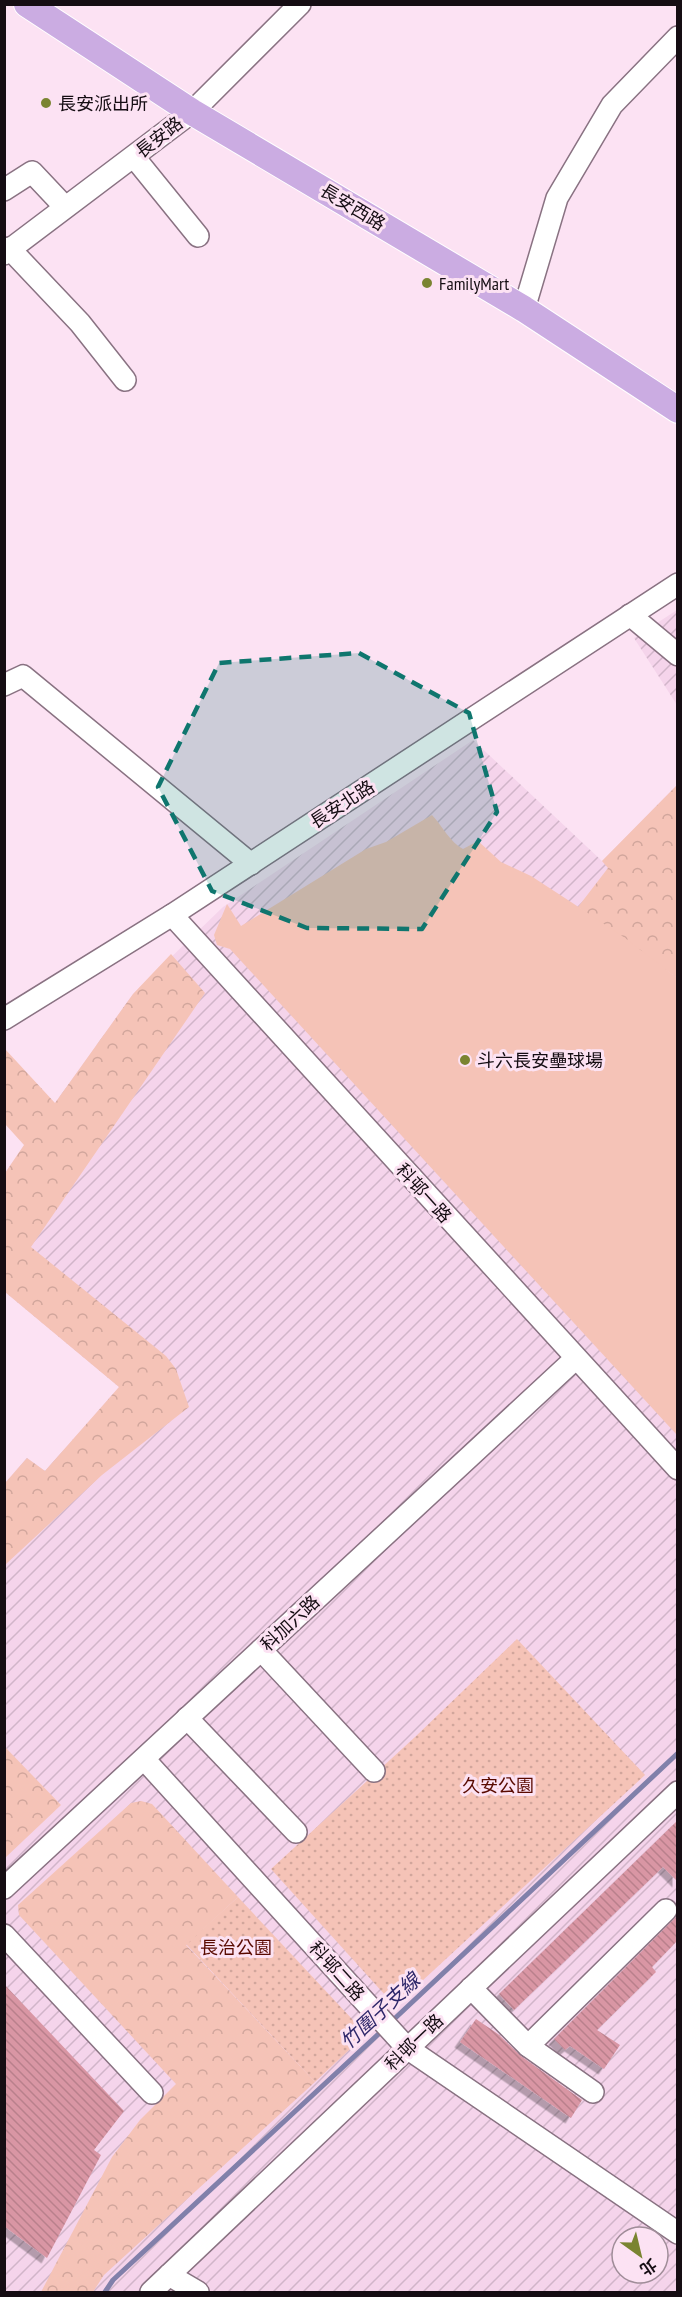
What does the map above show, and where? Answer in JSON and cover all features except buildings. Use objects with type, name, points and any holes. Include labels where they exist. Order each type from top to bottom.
[{"type":"main road","name":"長安西路","points":[[27,4],[192,111],[524,309],[678,410]]},
{"type":"street","name":"長安路","points":[[7,251],[192,111],[300,4]]},
{"type":"street","points":[[524,309],[557,198],[612,105],[678,37]]},
{"type":"street","points":[[134,157],[198,236]]},
{"type":"street","points":[[4,190],[32,172],[65,207]]},
{"type":"street","points":[[7,251],[80,323],[124,380]]},
{"type":"street","name":"長安北路","points":[[4,1018],[172,915],[678,584]]},
{"type":"street","points":[[630,615],[678,655]]},
{"type":"street","points":[[4,685],[23,676],[251,864]]},
{"type":"street","name":"科邨一路","points":[[172,915],[575,1359],[678,1469]]},
{"type":"street","name":"科加六路","points":[[4,1888],[575,1359]]},
{"type":"street","points":[[261,1650],[374,1771]]},
{"type":"street","points":[[188,1718],[296,1832]]},
{"type":"street","name":"科邨二路","points":[[144,1759],[407,2048],[678,2233]]},
{"type":"street","name":"科邨一路","points":[[151,2292],[678,1792]]},
{"type":"street","points":[[528,2046],[666,1910]]},
{"type":"street","points":[[4,1935],[152,2093]]},
{"type":"street","points":[[471,1988],[528,2046],[592,2092]]},
{"type":"street","points":[[169,2275],[198,2292]]},
{"type":"highlighted area","points":[[359,653],[469,713],[497,812],[422,929],[307,928],[212,891],[158,787],[219,663]]},
{"type":"shaded area","points":[[677,610],[677,705],[634,638]]},
{"type":"shaded area","points":[[473,740],[602,861],[677,785],[677,2292],[5,2292],[5,1483],[27,1458],[45,1471],[119,1387],[5,1292],[5,1173],[133,994],[223,907]]},
{"type":"green space","points":[[677,785],[677,978],[578,907],[608,868],[602,861]]},
{"type":"green space","points":[[432,815],[451,839],[463,849],[478,841],[501,862],[531,876],[571,902],[625,938],[677,978],[677,1435],[230,949],[217,945],[214,935],[227,904],[241,926],[366,849],[386,842]]},
{"type":"green space","points":[[171,954],[205,993],[31,1247],[166,1356],[176,1369],[189,1407],[102,1475],[5,1565],[5,1483],[27,1458],[45,1471],[119,1387],[5,1292],[5,1173],[24,1145],[5,1124],[5,1049],[55,1103],[133,994]]},
{"type":"green space","name":"久安公園","points":[[517,1639],[645,1775],[395,2006],[271,1869],[415,1737]]},
{"type":"green space","points":[[5,1747],[61,1805],[5,1858]]},
{"type":"green space","points":[[141,1801],[152,1804],[238,1897],[186,1945],[315,2082],[104,2275],[93,2292],[41,2292],[112,2157],[140,2120],[176,2084],[19,1915],[18,1905],[131,1803]]},
{"type":"green space","name":"長治公園","points":[[238,1897],[366,2034],[315,2082],[186,1944]]},
{"type":"waterway","name":"竹圍子支線","points":[[391,2022],[678,1753]]},
{"type":"waterway","name":"竹圍子支線","points":[[105,2292],[113,2280],[385,2028]]},
{"type":"place","name":"長安派出所","points":[[46,103]]},
{"type":"place","name":"FamilyMart","points":[[427,283]]},
{"type":"place","name":"斗六長安壘球場","points":[[465,1060]]}]
